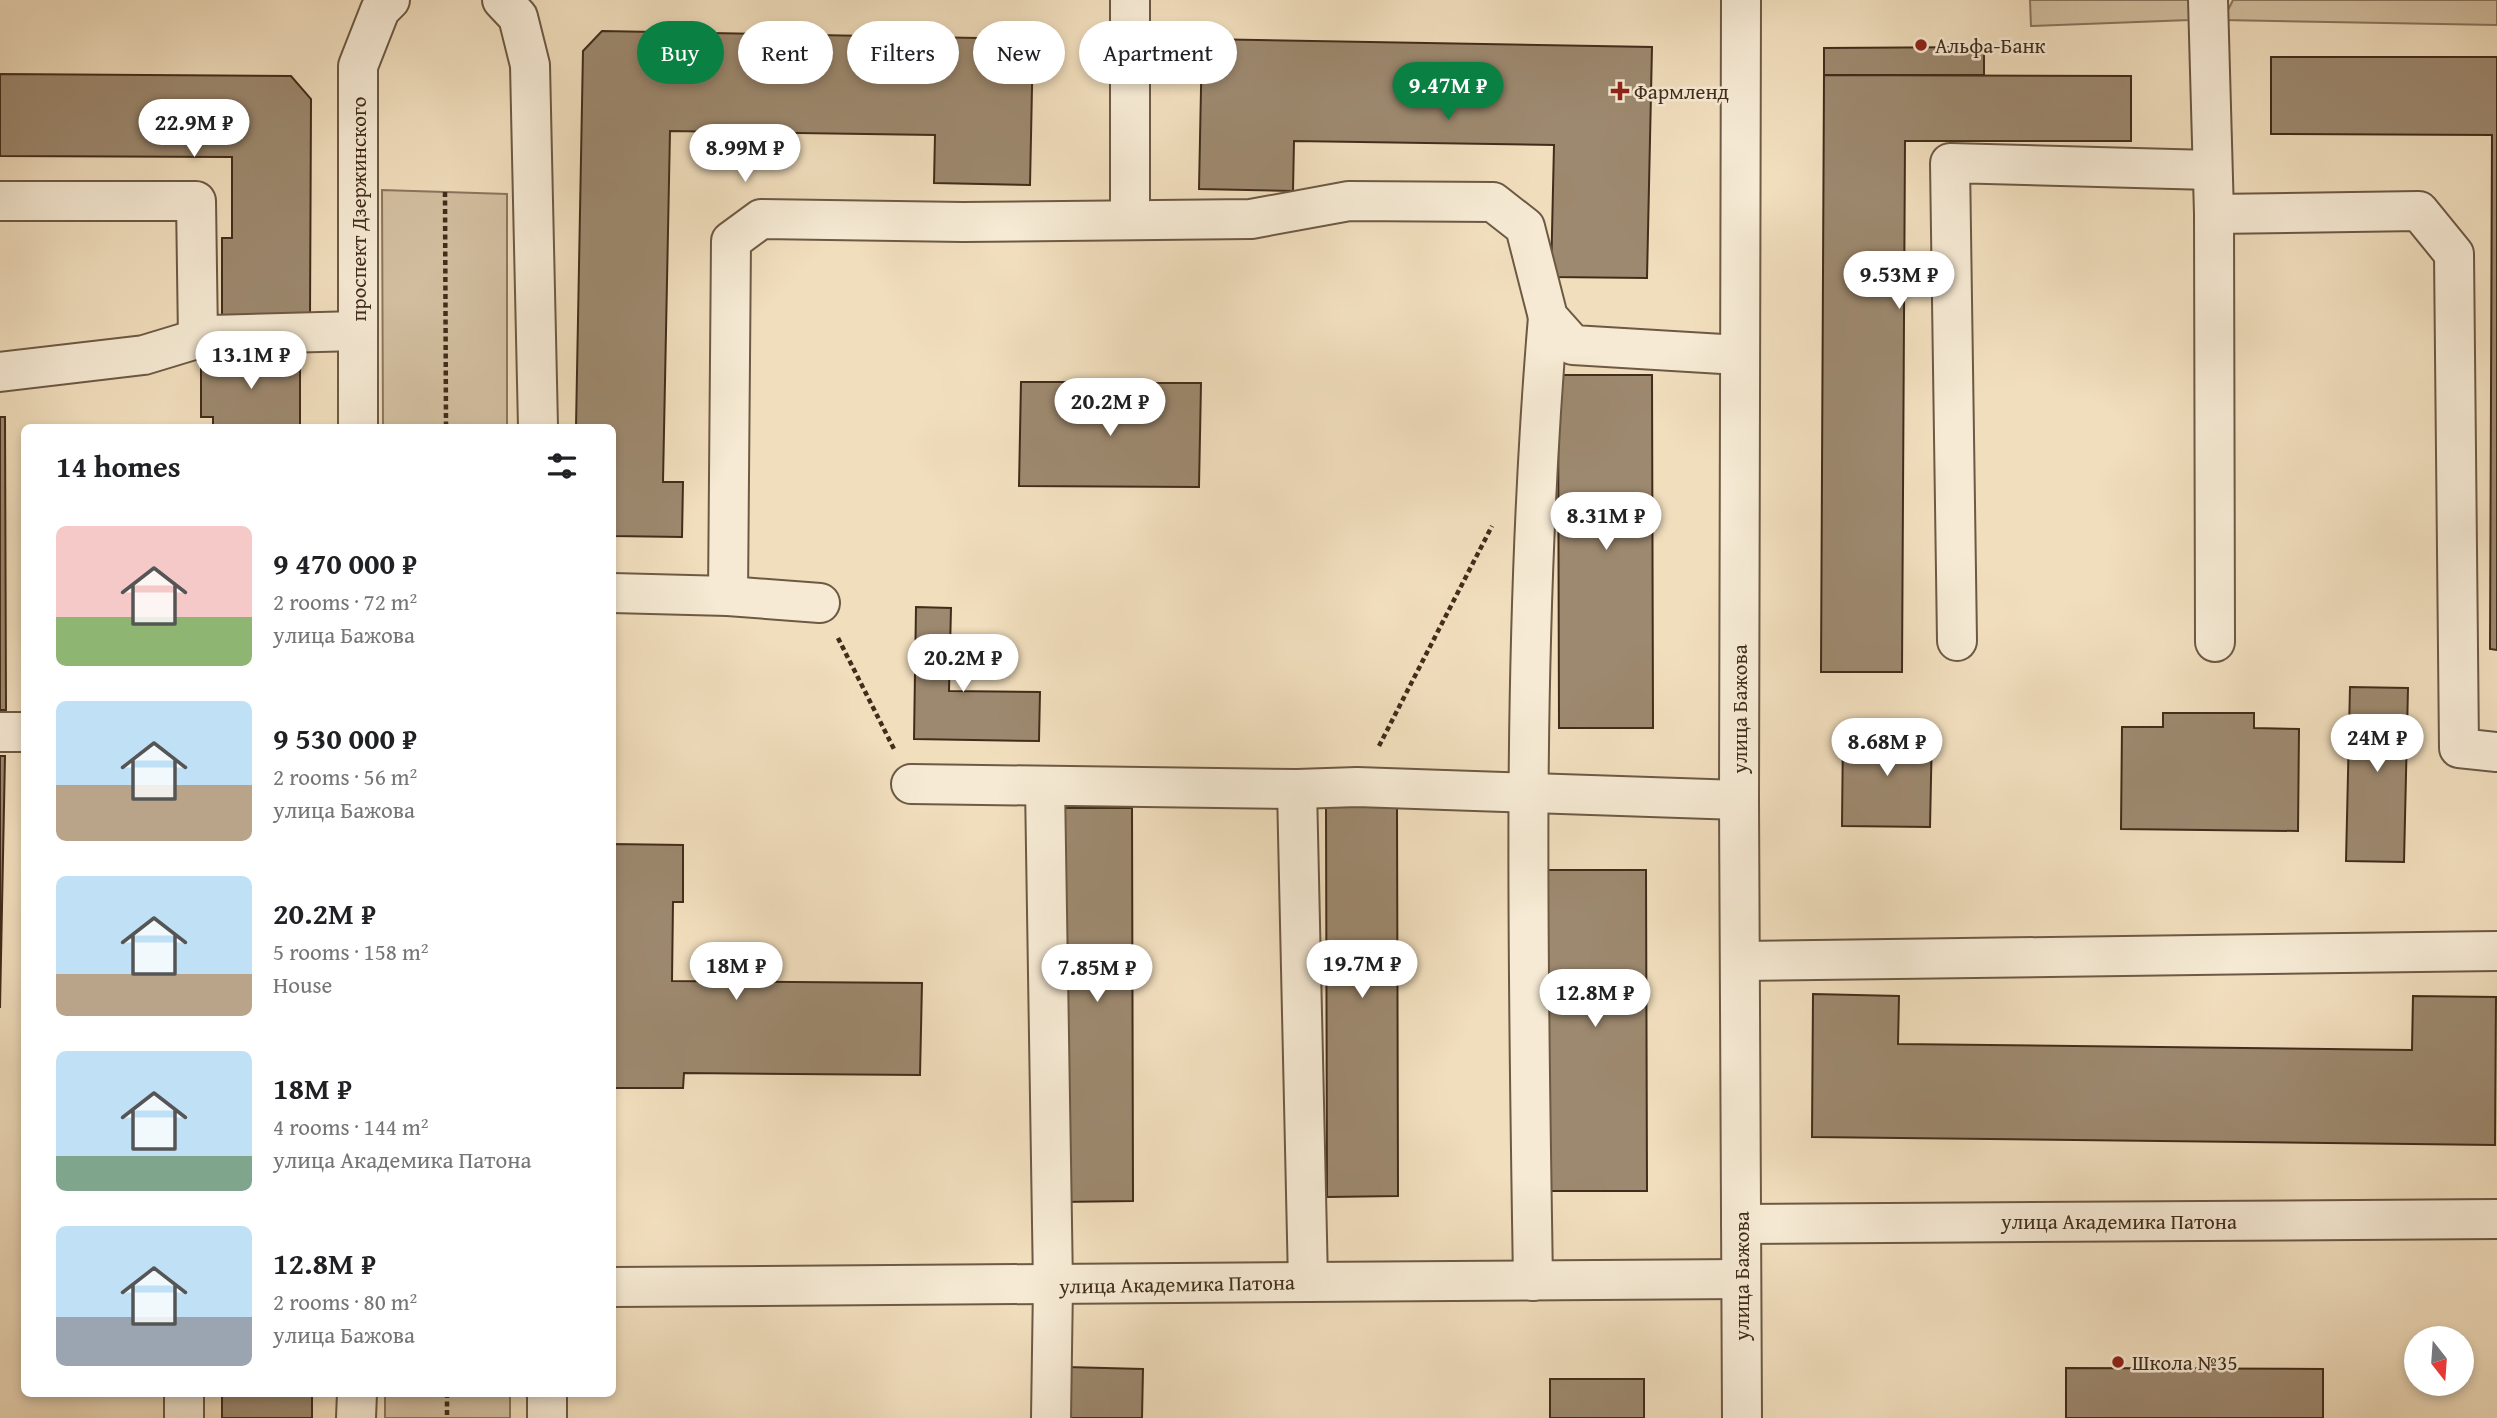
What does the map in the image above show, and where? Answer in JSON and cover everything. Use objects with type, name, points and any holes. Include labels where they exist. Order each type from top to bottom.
[{"type":"street","name":"проспект Дзержинского","points":[[358,424],[358,66],[380,10],[390,0]]},
{"type":"street","points":[[502,0],[518,17],[530,65],[538,424]]},
{"type":"street","points":[[1130,0],[1130,220]]},
{"type":"street","name":"улица Бажова","points":[[1741,0],[1739,800],[1742,1418]]},
{"type":"street","points":[[2208,0],[2214,214],[2216,642]]},
{"type":"street","points":[[1957,641],[1950,163],[2211,170]]},
{"type":"street","points":[[0,201],[196,201],[198,338]]},
{"type":"street","points":[[728,596],[731,241],[761,219],[963,222],[1251,219],[1349,201],[1493,202],[1525,227],[1548,317],[1538,443],[1527,793],[1533,1281]]},
{"type":"street","points":[[2214,214],[2419,211],[2454,254],[2459,748],[2497,752]]},
{"type":"street","points":[[1548,317],[1573,345],[1739,355]]},
{"type":"street","points":[[0,372],[144,355],[209,335],[358,331]]},
{"type":"street","points":[[616,593],[728,596],[820,603]]},
{"type":"street","points":[[0,732],[21,732]]},
{"type":"street","points":[[911,784],[1297,789],[1357,787],[1739,800]]},
{"type":"street","points":[[1045,786],[1053,1285],[1051,1418]]},
{"type":"street","points":[[1297,789],[1307,1282]]},
{"type":"street","points":[[1741,961],[2497,951]]},
{"type":"street","name":"улица Академика Патона","points":[[1741,1224],[2497,1219]]},
{"type":"street","name":"улица Академика Патона","points":[[616,1287],[1741,1279]]},
{"type":"street","points":[[184,1397],[184,1418]]},
{"type":"street","points":[[356,1397],[356,1418]]},
{"type":"street","points":[[547,1397],[547,1418]]},
{"type":"path","points":[[445,192],[446,424]]},
{"type":"path","points":[[1357,787],[1494,522]]},
{"type":"path","points":[[820,603],[911,784]]},
{"type":"path","points":[[447,1397],[447,1418]]},
{"type":"shaded area","points":[[2030,0],[2189,0],[2189,20],[2031,26]]},
{"type":"shaded area","points":[[2233,0],[2497,0],[2497,25],[2223,20]]},
{"type":"shaded area","points":[[382,190],[507,194],[507,424],[383,424]]},
{"type":"shaded area","points":[[385,1397],[510,1397],[510,1418],[385,1418]]},
{"type":"building","points":[[602,31],[637,32],[637,84],[724,84],[724,33],[738,34],[738,84],[833,84],[833,35],[847,36],[847,84],[959,84],[959,38],[973,38],[973,84],[1032,84],[1030,185],[934,183],[935,135],[670,131],[663,482],[683,482],[682,537],[616,536],[616,424],[576,424],[583,51]]},
{"type":"building","points":[[1237,40],[1652,47],[1647,278],[1551,277],[1554,145],[1294,141],[1293,191],[1199,189],[1201,84],[1237,84]]},
{"type":"building","points":[[1984,47],[1984,75],[1824,75],[1824,48]]},
{"type":"building","points":[[2271,57],[2497,57],[2497,650],[2490,649],[2492,135],[2271,134]]},
{"type":"building","points":[[0,74],[291,76],[311,99],[310,318],[222,318],[222,238],[232,238],[232,157],[0,156]]},
{"type":"building","points":[[1824,75],[2131,76],[2131,141],[1905,141],[1902,672],[1821,672]]},
{"type":"building","points":[[201,355],[300,356],[300,424],[213,424],[213,417],[201,417]]},
{"type":"building","points":[[1558,375],[1652,375],[1653,728],[1559,728]]},
{"type":"building","points":[[1021,382],[1073,382],[1073,400],[1149,401],[1149,383],[1201,383],[1199,487],[1019,486]]},
{"type":"building","points":[[0,417],[5,417],[6,710],[0,710]]},
{"type":"building","points":[[916,607],[951,608],[949,691],[1040,692],[1039,741],[914,739]]},
{"type":"building","points":[[2350,687],[2408,688],[2404,862],[2346,861]]},
{"type":"building","points":[[2163,713],[2254,713],[2254,728],[2299,729],[2298,831],[2121,829],[2122,727],[2163,727]]},
{"type":"building","points":[[1843,730],[1932,731],[1930,827],[1842,826]]},
{"type":"building","points":[[0,756],[5,756],[0,1008]]},
{"type":"building","points":[[1326,804],[1397,804],[1398,1196],[1327,1197]]},
{"type":"building","points":[[1060,808],[1132,808],[1133,1201],[1062,1202]]},
{"type":"building","points":[[616,844],[683,845],[683,902],[673,902],[672,981],[922,983],[920,1075],[684,1073],[683,1088],[616,1088]]},
{"type":"building","points":[[1540,870],[1646,870],[1647,1191],[1546,1191]]},
{"type":"building","points":[[1813,994],[1899,996],[1898,1044],[2412,1050],[2413,996],[2496,997],[2495,1145],[1812,1137]]},
{"type":"building","points":[[1066,1367],[1143,1369],[1142,1418],[1065,1418]]},
{"type":"building","points":[[2066,1368],[2323,1369],[2323,1418],[2066,1418]]},
{"type":"building","points":[[1550,1379],[1644,1379],[1644,1418],[1550,1418]]},
{"type":"building","points":[[222,1397],[312,1397],[312,1418],[222,1418]]},
{"type":"place","name":"Альфа-Банк","points":[[1921,45]]},
{"type":"place","name":"Фармленд","points":[[1620,91]]},
{"type":"place","name":"Школа №35","points":[[2118,1362]]}]
